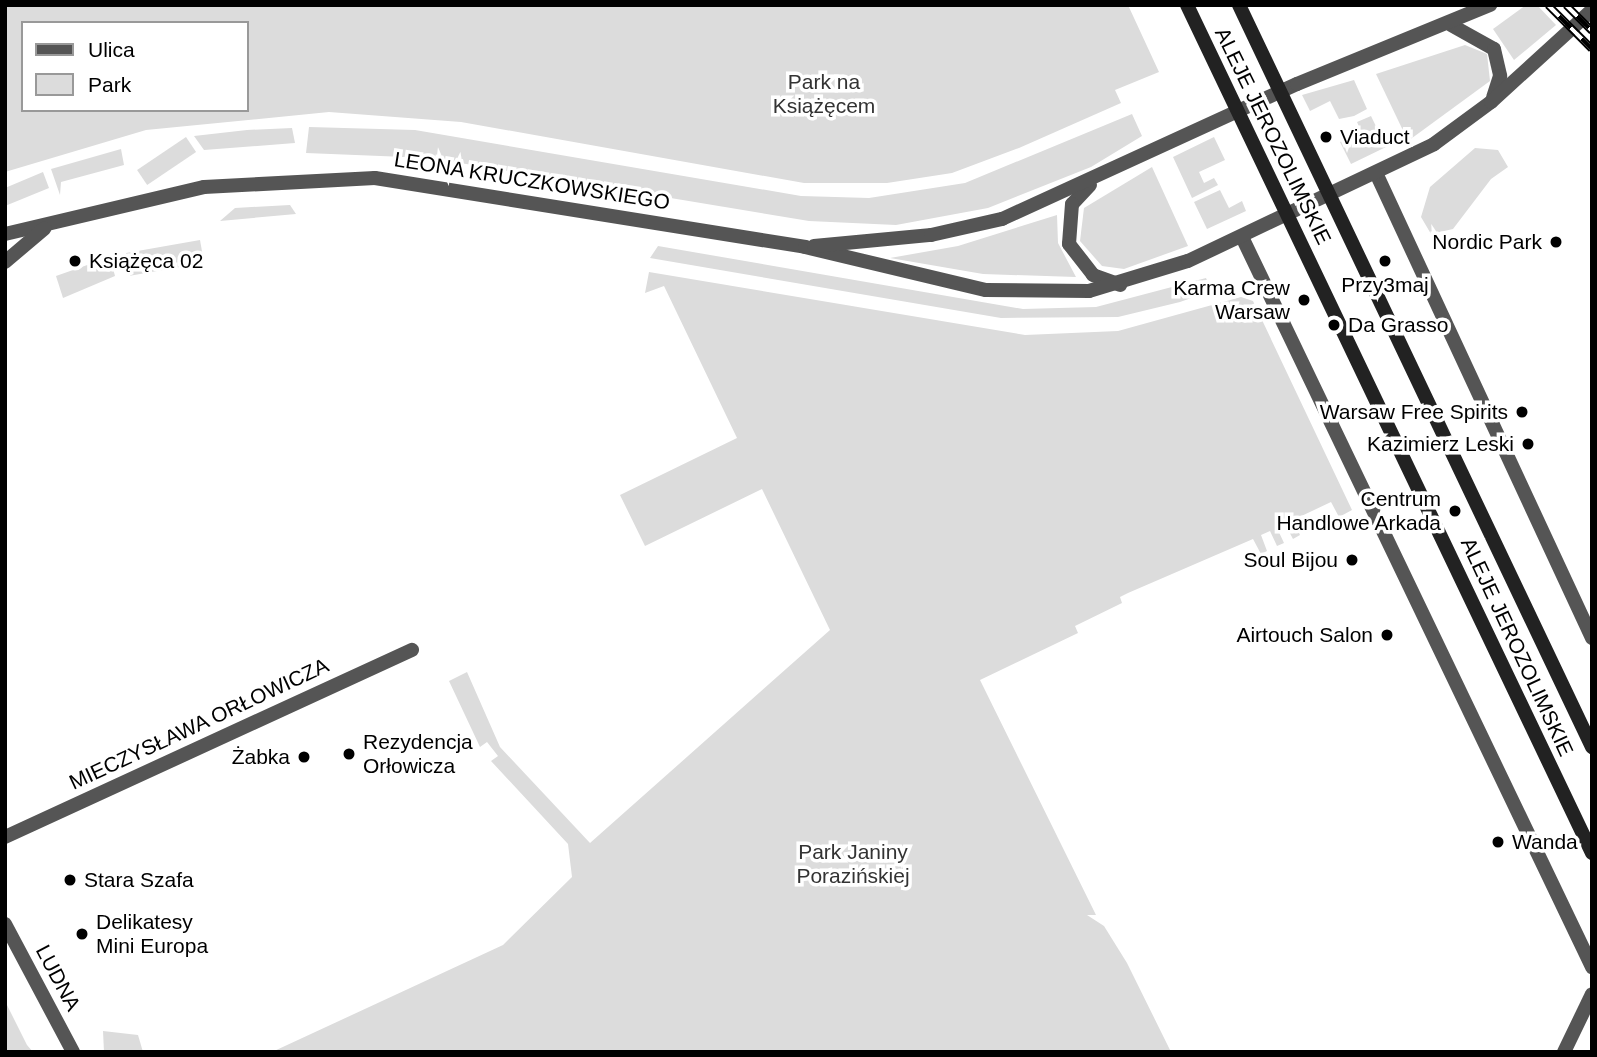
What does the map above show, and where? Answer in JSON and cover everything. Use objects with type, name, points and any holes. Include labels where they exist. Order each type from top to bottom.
[{"type":"main road","name":"ALEJE JEROZOLIMSKIE","points":[[1187,5],[1592,853]]},
{"type":"main road","name":"ALEJE JEROZOLIMSKIE","points":[[1239,5],[1592,747]]},
{"type":"street","name":"LEONA KRUCZKOWSKIEGO","points":[[805,247],[966,229],[1093,181],[1297,84],[1451,25],[1490,5]]},
{"type":"street","name":"LEONA KRUCZKOWSKIEGO","points":[[5,234],[46,227],[111,205],[204,187],[375,178],[805,247],[898,273],[1018,294],[1120,285],[1242,237],[1433,144],[1491,102],[1592,10]]},
{"type":"street","points":[[1451,25],[1494,49],[1500,76],[1491,102]]},
{"type":"street","points":[[1376,173],[1592,638]]},
{"type":"street","points":[[1093,181],[1072,204],[1069,244],[1093,275],[1120,285]]},
{"type":"street","name":"LEONA KRUCZKOWSKIEGO","points":[[5,262],[46,227]]},
{"type":"street","points":[[1242,237],[1592,967]]},
{"type":"street","name":"MIECZYSŁAWA ORŁOWICZA","points":[[5,837],[411,650]]},
{"type":"street","name":"LUDNA","points":[[5,924],[74,1052]]},
{"type":"street","points":[[1564,1052],[1592,994]]},
{"type":"green space","name":"Park na Książęcem","points":[[5,5],[1128,5],[1159,72],[1115,90],[1121,103],[1019,148],[952,173],[887,183],[804,183],[461,122],[329,112],[146,130],[5,172]]},
{"type":"green space","points":[[1526,5],[1537,5],[1556,25],[1514,60],[1493,29]]},
{"type":"green space","points":[[1465,45],[1487,54],[1490,81],[1408,141],[1376,74]]},
{"type":"green space","points":[[1354,80],[1367,109],[1354,116],[1339,119],[1330,101],[1310,111],[1302,95]]},
{"type":"green space","points":[[1132,114],[1142,136],[1091,167],[988,208],[896,225],[809,221],[430,158],[306,153],[309,127],[415,130],[801,196],[869,198],[965,183]]},
{"type":"green space","points":[[1371,116],[1386,147],[1351,164],[1340,142],[1361,131],[1357,122]]},
{"type":"green space","points":[[292,128],[295,143],[204,150],[194,136]]},
{"type":"green space","points":[[186,137],[196,152],[147,185],[137,170]]},
{"type":"green space","points":[[1214,137],[1225,160],[1199,172],[1204,183],[1214,178],[1218,185],[1192,198],[1173,157]]},
{"type":"green space","points":[[1475,148],[1498,150],[1508,167],[1491,179],[1453,229],[1431,234],[1421,217],[1430,187]]},
{"type":"green space","points":[[121,149],[124,165],[61,182],[60,195],[51,169]]},
{"type":"green space","points":[[1152,167],[1188,246],[1124,269],[1102,266],[1080,241],[1084,208]]},
{"type":"green space","points":[[43,172],[49,188],[5,206],[5,188]]},
{"type":"green space","points":[[1220,190],[1229,208],[1242,201],[1246,211],[1207,229],[1194,202]]},
{"type":"green space","points":[[290,205],[296,214],[220,221],[235,208]]},
{"type":"green space","points":[[1057,215],[1058,243],[1076,277],[983,274],[890,258],[958,246]]},
{"type":"green space","points":[[200,240],[204,263],[130,276],[126,253]]},
{"type":"green space","points":[[658,246],[1023,309],[1096,307],[1206,278],[1209,285],[1208,292],[1180,302],[1118,317],[1001,318],[650,258]]},
{"type":"green space","points":[[110,257],[115,276],[63,298],[56,276]]},
{"type":"green space","name":"Park Janiny Porazińskiej","points":[[649,272],[1025,335],[1118,331],[1241,297],[1253,301],[1352,510],[1339,517],[1331,502],[1293,520],[1300,535],[1293,539],[1285,524],[1277,528],[1284,543],[1277,546],[1270,531],[1261,535],[1267,551],[1261,554],[1253,539],[1128,593],[1120,597],[1122,603],[1075,626],[1078,633],[980,680],[1096,915],[1087,915],[1104,926],[1127,963],[1171,1052],[272,1052],[503,945],[572,877],[568,844],[491,761],[498,756],[487,742],[480,747],[449,681],[467,672],[500,747],[590,843],[830,630],[762,489],[645,546],[620,495],[737,438],[664,286],[645,293]]},
{"type":"green space","points":[[5,1001],[27,1045],[33,1052],[5,1052]]},
{"type":"green space","points":[[103,1031],[138,1035],[143,1052],[104,1052]]},
{"type":"railway","points":[[1548,5],[1592,49]]},
{"type":"railway","points":[[1566,5],[1592,31]]},
{"type":"place","name":"Viaduct","points":[[1326,137]]},
{"type":"place","name":"Nordic Park","points":[[1556,242]]},
{"type":"place","name":"Książęca 02","points":[[75,261]]},
{"type":"place","name":"Przy3maj","points":[[1385,261]]},
{"type":"place","name":"Karma Crew Warsaw","points":[[1304,300]]},
{"type":"place","name":"Da Grasso","points":[[1334,325]]},
{"type":"place","name":"Warsaw Free Spirits","points":[[1522,412]]},
{"type":"place","name":"Kazimierz Leski","points":[[1528,444]]},
{"type":"place","name":"Centrum Handlowe Arkada","points":[[1455,511]]},
{"type":"place","name":"Soul Bijou","points":[[1352,560]]},
{"type":"place","name":"Airtouch Salon","points":[[1387,635]]},
{"type":"place","name":"Rezydencja Orłowicza","points":[[349,754]]},
{"type":"place","name":"Żabka","points":[[304,757]]},
{"type":"place","name":"Wanda","points":[[1498,842]]},
{"type":"place","name":"Stara Szafa","points":[[70,880]]},
{"type":"place","name":"Delikatesy Mini Europa","points":[[82,934]]}]
